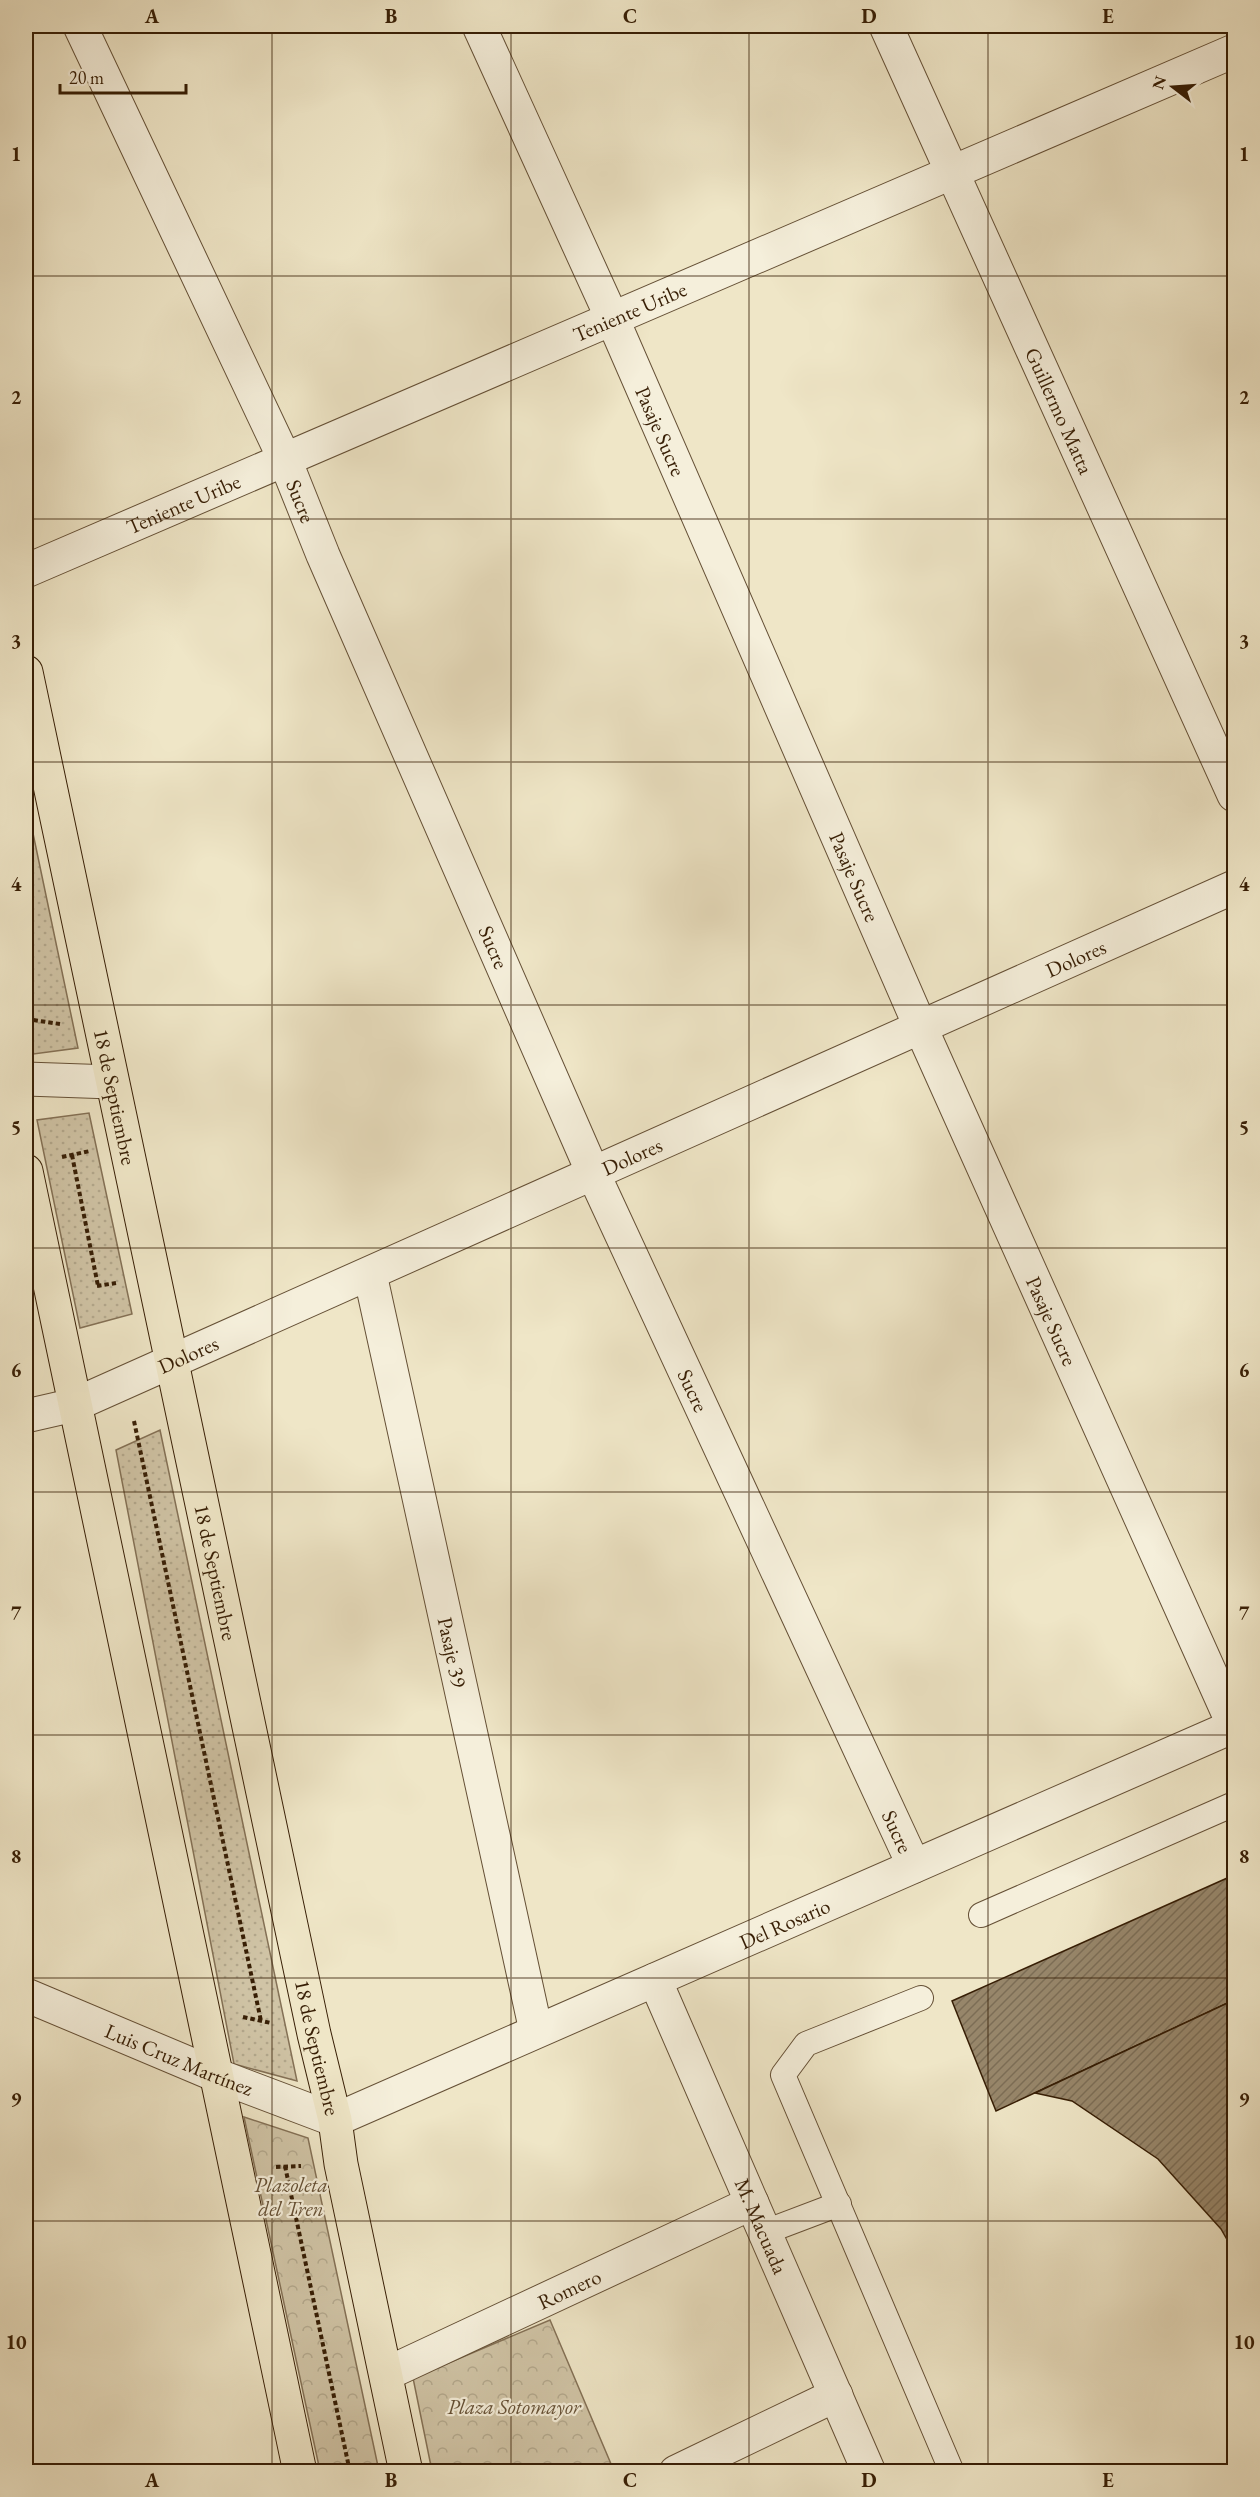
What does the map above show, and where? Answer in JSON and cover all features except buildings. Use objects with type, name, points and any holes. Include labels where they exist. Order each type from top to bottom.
[{"type":"main road","name":"18 de Septiembre","points":[[26,672],[334,2120],[341,2164],[406,2472]]},
{"type":"main road","points":[[26,1171],[300,2472]]},
{"type":"street","name":"Sucre","points":[[80,26],[285,460],[328,566],[593,1173],[914,1866]]},
{"type":"street","name":"Pasaje Sucre","points":[[479,26],[612,318],[920,1026],[1234,1726]]},
{"type":"street","name":"Guillermo Matta","points":[[885,26],[1234,795]]},
{"type":"street","name":"Teniente Uribe","points":[[26,571],[1234,51]]},
{"type":"street","name":"Dolores","points":[[26,1416],[74,1405],[1234,887]]},
{"type":"street","points":[[26,1078],[112,1082]]},
{"type":"street","name":"Pasaje 39","points":[[370,1274],[536,2031]]},
{"type":"street","name":"Del Rosario","points":[[334,2120],[1234,1726]]},
{"type":"street","name":"M. Macuada","points":[[655,1980],[869,2472]]},
{"type":"street","name":"Luis Cruz Martínez","points":[[26,1995],[216,2075],[334,2120]]},
{"type":"street","name":"Romero","points":[[386,2374],[752,2203]]},
{"type":"street","points":[[676,2472],[836,2395]]},
{"type":"lane","points":[[981,1915],[1234,1804]]},
{"type":"lane","points":[[921,1998],[806,2044],[783,2074],[952,2472]]},
{"type":"lane","points":[[765,2232],[839,2204]]},
{"type":"path","points":[[61,1157],[126,1145]]},
{"type":"path","points":[[72,1155],[98,1286]]},
{"type":"path","points":[[52,1294],[153,1276]]},
{"type":"path","points":[[179,1397],[133,1422],[261,2021]]},
{"type":"path","points":[[202,2007],[314,2034]]},
{"type":"path","points":[[236,2168],[341,2164]]},
{"type":"path","points":[[285,2166],[350,2472]]},
{"type":"green space","points":[[26,800],[78,1048],[26,1055]]},
{"type":"green space","points":[[89,1113],[132,1314],[80,1328],[37,1120]]},
{"type":"green space","points":[[160,1430],[297,2081],[234,2064],[116,1450]]},
{"type":"green space","name":"Plazoleta del Tren","points":[[244,2117],[308,2138],[379,2471],[320,2471]]},
{"type":"green space","name":"Plaza Sotomayor","points":[[550,2320],[614,2471],[432,2471],[413,2378]]}]
